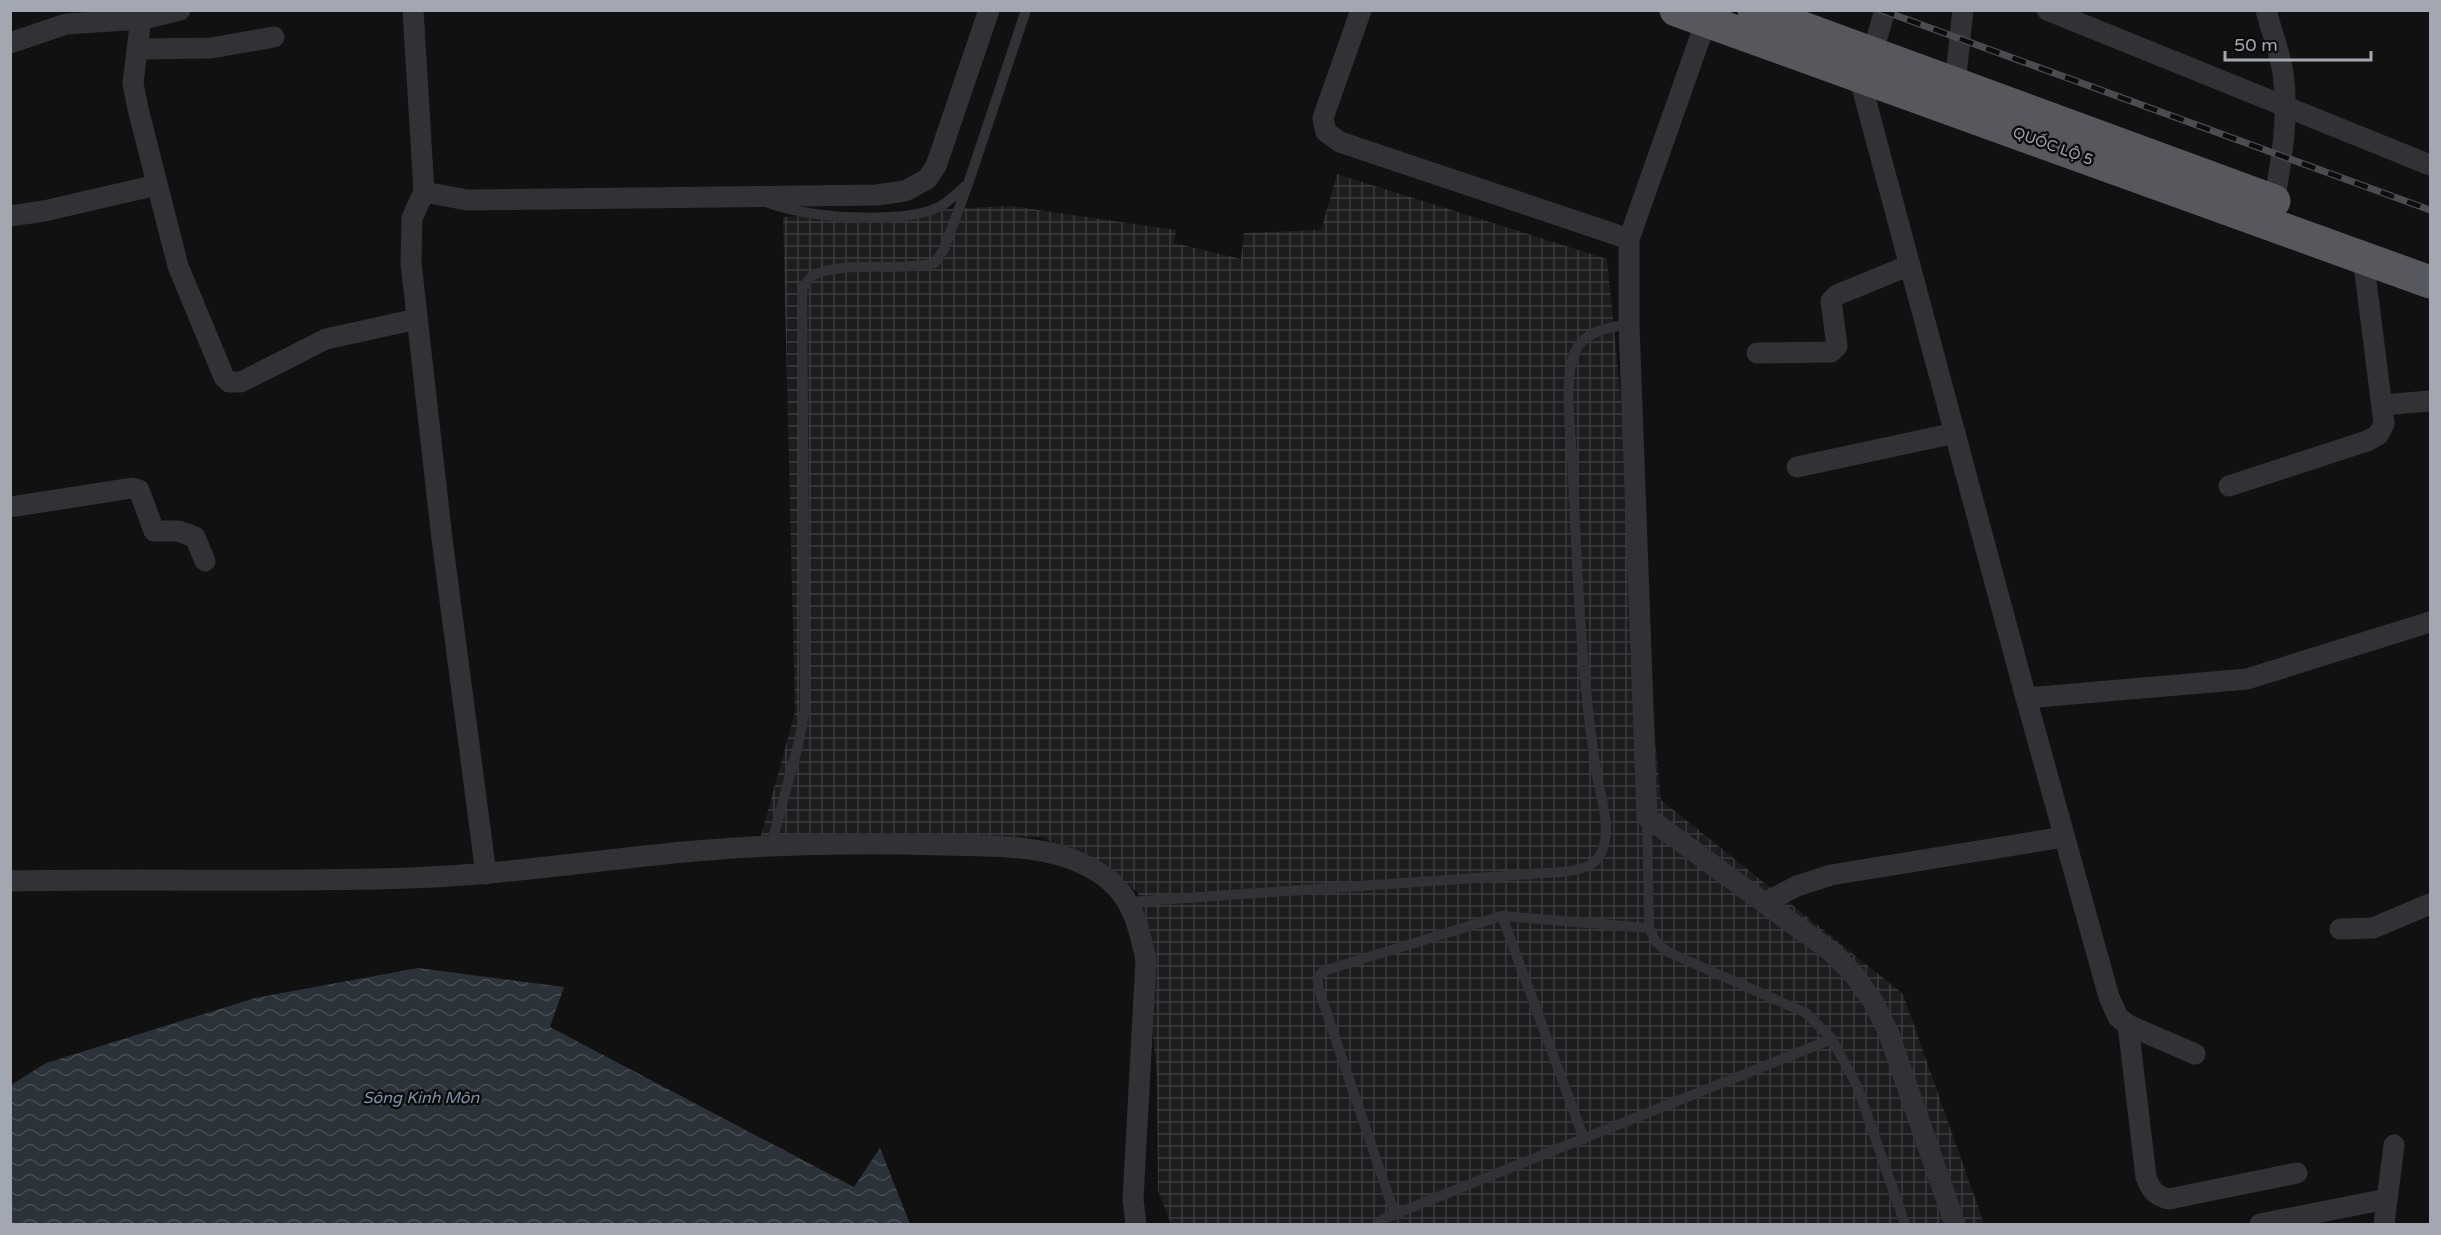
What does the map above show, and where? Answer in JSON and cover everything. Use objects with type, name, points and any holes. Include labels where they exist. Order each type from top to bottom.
[{"type":"highway","name":"QUỐC LỘ 5","points":[[1754,10],[1865,65],[2430,282]]},
{"type":"highway","name":"QUỐC LỘ 5","points":[[1691,16],[1865,65],[1955,84],[2430,259]]},
{"type":"street","points":[[10,43],[64,17],[142,15],[180,10]]},
{"type":"street","points":[[413,10],[424,192],[412,218],[411,263],[486,874]]},
{"type":"street","points":[[424,192],[467,200],[877,195],[904,191],[927,179],[936,166],[989,10]]},
{"type":"street","points":[[1361,10],[1323,118],[1326,132],[1340,142],[1629,238]]},
{"type":"street","points":[[1885,10],[1865,65],[1910,265],[2109,997],[2118,1017],[2128,1025],[2195,1054]]},
{"type":"street","points":[[1955,84],[1963,10]]},
{"type":"street","points":[[2047,10],[2430,165]]},
{"type":"street","points":[[2266,10],[2283,71],[2285,107],[2283,155],[2274,201]]},
{"type":"street","points":[[142,15],[133,83],[178,266],[218,368],[229,382],[241,382],[326,339],[417,318]]},
{"type":"street","points":[[1691,16],[1629,238],[1629,324],[1647,817],[1833,953],[1855,976],[1874,1003],[1888,1034],[1955,1224]]},
{"type":"street","points":[[138,49],[211,48],[274,37]]},
{"type":"street","points":[[10,216],[44,211],[157,184]]},
{"type":"street","points":[[2229,486],[2367,441],[2378,435],[2384,424],[2363,257]]},
{"type":"street","points":[[1757,353],[1831,352],[1837,346],[1831,301],[1837,295],[1910,265]]},
{"type":"street","points":[[2382,405],[2430,401]]},
{"type":"street","points":[[1797,467],[1955,433]]},
{"type":"street","points":[[10,507],[132,488],[139,490],[154,531],[178,531],[195,537],[205,561]]},
{"type":"street","points":[[2026,698],[2247,679],[2430,622]]},
{"type":"street","points":[[1764,903],[1797,886],[1831,875],[2064,837]]},
{"type":"street","points":[[10,881],[407,879],[486,874],[686,852],[854,842],[998,846],[1053,855],[1089,866],[1113,883],[1129,902],[1139,928],[1146,960],[1133,1200],[1136,1224]]},
{"type":"street","points":[[2340,929],[2373,928],[2430,904]]},
{"type":"street","points":[[2128,1025],[2146,1177],[2158,1196],[2169,1199],[2297,1173]]},
{"type":"street","points":[[2384,1224],[2394,1145]]},
{"type":"street","points":[[2260,1224],[2387,1199]]},
{"type":"lane","points":[[771,846],[798,745],[805,709],[802,289],[812,277],[829,270],[917,268],[935,263],[944,249],[968,184],[1026,10]]},
{"type":"lane","points":[[755,197],[787,210],[827,216],[906,215],[939,207],[968,184]]},
{"type":"lane","points":[[1129,902],[1533,874],[1588,867],[1597,860],[1607,835],[1584,679],[1570,431],[1570,370],[1576,349],[1586,337],[1601,330],[1629,324]]},
{"type":"lane","points":[[1647,817],[1649,928],[1656,942],[1668,952],[1806,1013],[1832,1039],[1857,1086],[1905,1224]]},
{"type":"lane","points":[[1395,1215],[1318,990],[1317,978],[1323,970],[1502,915],[1649,928]]},
{"type":"lane","points":[[1502,915],[1584,1139]]},
{"type":"lane","points":[[1379,1224],[1395,1215],[1832,1039]]},
{"type":"shaded area","points":[[1337,174],[1607,259],[1661,800],[1903,994],[1984,1224],[1171,1224],[1158,1191],[1157,1076],[1138,892],[1042,837],[761,836],[795,712],[783,217],[1010,206],[1176,230],[1174,243],[1241,259],[1244,233],[1321,230]]},
{"type":"water","name":"Sông Kinh Môn","points":[[418,968],[564,987],[550,1027],[854,1187],[880,1148],[910,1224],[11,1224],[11,1085],[46,1063],[255,998]]},
{"type":"railway","points":[[1881,10],[2430,210]]}]
